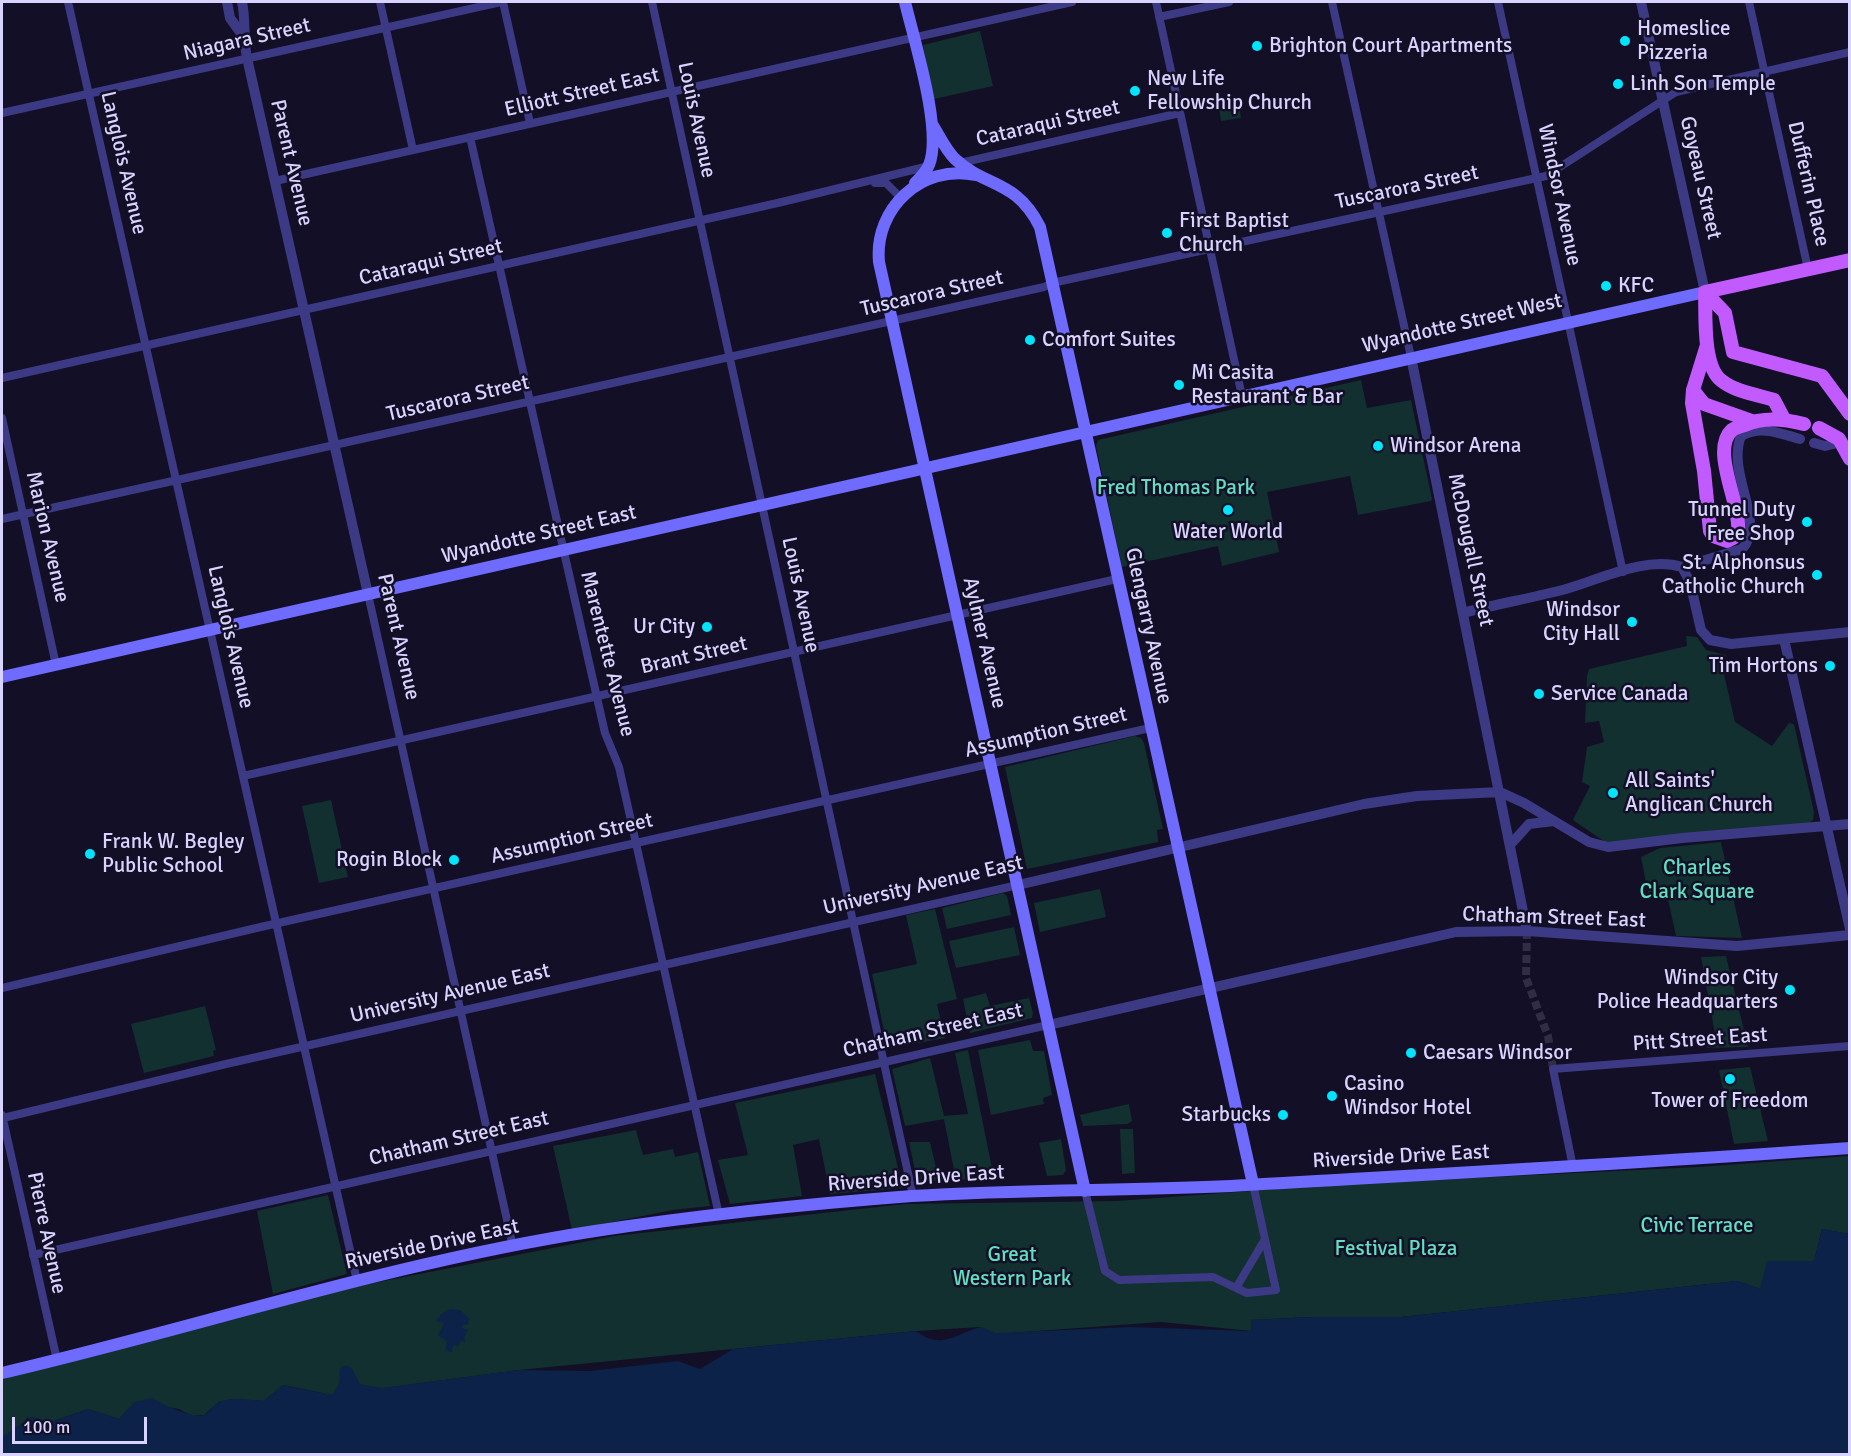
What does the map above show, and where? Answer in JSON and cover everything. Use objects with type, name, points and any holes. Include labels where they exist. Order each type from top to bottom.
[{"type":"main road","points":[[905,2],[932,124],[933,148],[929,166],[910,189]]},
{"type":"main road","name":"Glengarry Avenue","points":[[932,124],[953,157],[1012,192],[1033,213],[1040,227],[1253,1184]]},
{"type":"main road","name":"Aylmer Avenue","points":[[985,177],[960,172],[946,173],[910,189],[886,219],[879,243],[879,262],[1085,1191]]},
{"type":"main road","name":"Wyandotte Street West","points":[[1085,431],[1850,260]]},
{"type":"main road","points":[[1705,292],[1707,345],[1716,376],[1730,386],[1774,400],[1784,419]]},
{"type":"main road","points":[[1705,292],[1725,313],[1733,351],[1822,376],[1850,414]]},
{"type":"main road","points":[[1707,345],[1693,390],[1693,411],[1704,471],[1710,531],[1718,540],[1727,541],[1733,538],[1739,525],[1724,458],[1725,443],[1732,430],[1752,422],[1784,419],[1804,424]]},
{"type":"main road","points":[[1693,390],[1704,404],[1752,422]]},
{"type":"main road","points":[[1819,428],[1831,432],[1842,442],[1850,459]]},
{"type":"main road","name":"Wyandotte Street East","points":[[2,677],[1085,431]]},
{"type":"main road","name":"Riverside Drive East","points":[[2,1373],[357,1281],[591,1232],[719,1215],[913,1196],[1253,1184],[1573,1167],[1850,1148]]},
{"type":"street","name":"Langlois Avenue","points":[[68,2],[211,630],[302,1047],[357,1281]]},
{"type":"street","name":"Parent Avenue","points":[[227,2],[230,18],[243,36]]},
{"type":"street","name":"Parent Avenue","points":[[242,2],[245,15],[243,36],[513,1247]]},
{"type":"street","points":[[380,2],[413,150]]},
{"type":"street","name":"Niagara Street","points":[[2,113],[502,2]]},
{"type":"street","points":[[502,2],[530,123]]},
{"type":"street","name":"Louis Avenue","points":[[652,2],[913,1196]]},
{"type":"street","name":"Elliott Street East","points":[[275,181],[1072,2]]},
{"type":"street","points":[[1156,2],[1242,396]]},
{"type":"street","points":[[1159,17],[1229,2]]},
{"type":"street","name":"McDougall Street","points":[[1332,2],[1411,357],[1527,931]]},
{"type":"street","name":"Windsor Avenue","points":[[1498,2],[1623,572]]},
{"type":"street","name":"Goyeau Street","points":[[1641,2],[1705,292]]},
{"type":"street","name":"Dufferin Place","points":[[1749,2],[1808,269]]},
{"type":"street","name":"Tuscarora Street","points":[[2,519],[892,321],[1052,283],[1546,176],[1676,92],[1850,52]]},
{"type":"street","name":"Cataraqui Street","points":[[960,163],[1180,112]]},
{"type":"street","name":"Marentette Avenue","points":[[470,137],[596,696],[605,734],[619,767],[719,1215]]},
{"type":"street","name":"Cataraqui Street","points":[[2,378],[869,183],[929,166]]},
{"type":"street","points":[[869,183],[886,183],[901,198]]},
{"type":"street","name":"Marion Avenue","points":[[2,418],[56,665]]},
{"type":"street","points":[[1463,613],[1566,589],[1623,572],[1668,563],[1682,567],[1742,549],[1749,542],[1751,527],[1736,457],[1741,436],[1751,430],[1766,429],[1800,439]]},
{"type":"street","points":[[1814,443],[1825,446],[1842,442]]},
{"type":"street","points":[[1682,567],[1690,582],[1701,630],[1710,640],[1731,644],[1850,632]]},
{"type":"street","name":"Brant Street","points":[[243,776],[1117,579]]},
{"type":"street","points":[[1784,639],[1850,929]]},
{"type":"street","name":"Assumption Street","points":[[2,988],[276,924],[1150,728]]},
{"type":"street","points":[[1500,792],[1589,842],[1608,847],[1682,838],[1850,824]]},
{"type":"street","name":"University Avenue East","points":[[2,1115],[1178,849],[1384,800],[1500,792]]},
{"type":"street","points":[[1510,845],[1528,824],[1554,821]]},
{"type":"street","name":"Chatham Street East","points":[[33,1255],[1456,932],[1527,931],[1737,946],[1850,935]]},
{"type":"street","name":"Pitt Street East","points":[[1573,1167],[1553,1069],[1850,1046]]},
{"type":"street","name":"Pierre Avenue","points":[[2,1115],[57,1360]]},
{"type":"street","points":[[1085,1191],[1105,1271],[1119,1280],[1213,1277],[1246,1293],[1276,1290],[1253,1184]]},
{"type":"street","points":[[1236,1288],[1264,1241]]},
{"type":"green space","points":[[980,31],[993,86],[934,99],[923,45]]},
{"type":"green space","points":[[1238,100],[1241,118],[1221,121],[1218,103]]},
{"type":"green space","name":"Fred Thomas Park","points":[[1361,380],[1367,408],[1411,400],[1431,501],[1358,515],[1350,476],[1267,492],[1279,552],[1222,566],[1218,546],[1122,567],[1096,446],[1098,440]]},
{"type":"green space","points":[[1686,636],[1697,637],[1706,650],[1726,655],[1721,661],[1735,722],[1772,746],[1789,723],[1794,724],[1814,812],[1813,820],[1807,824],[1605,842],[1573,820],[1590,786],[1582,782],[1587,747],[1604,742],[1599,721],[1585,723],[1589,669],[1687,646]]},
{"type":"green space","points":[[1135,736],[1141,738],[1144,743],[1163,829],[1157,830],[1158,842],[1027,869],[1005,767]]},
{"type":"green space","points":[[331,800],[348,877],[319,883],[302,806]]},
{"type":"green space","name":"Charles Clark Square","points":[[1721,842],[1742,938],[1676,936],[1666,890],[1648,893],[1641,857],[1660,848]]},
{"type":"green space","points":[[1100,889],[1106,917],[1040,932],[1034,903]]},
{"type":"green space","points":[[1003,893],[1007,896],[1011,915],[947,929],[942,908]]},
{"type":"green space","points":[[935,909],[957,999],[937,1004],[945,1038],[891,1048],[886,1040],[872,974],[917,964],[906,915]]},
{"type":"green space","points":[[1014,927],[1020,955],[956,968],[949,941]]},
{"type":"green space","points":[[1726,956],[1748,1047],[1707,1048],[1706,1043],[1715,1034],[1701,957]]},
{"type":"green space","points":[[986,993],[990,1006],[1029,998],[1032,1018],[970,1033],[963,999]]},
{"type":"green space","points":[[205,1006],[216,1050],[213,1051],[214,1056],[144,1073],[131,1024]]},
{"type":"green space","points":[[1030,1040],[1033,1051],[1044,1051],[1052,1095],[1043,1098],[1044,1104],[991,1115],[978,1050]]},
{"type":"green space","points":[[968,1050],[994,1178],[956,1180],[944,1119],[905,1126],[892,1069],[930,1058],[944,1116],[968,1114],[955,1053]]},
{"type":"green space","points":[[1750,1067],[1768,1141],[1734,1144],[1719,1070]]},
{"type":"green space","points":[[875,1074],[903,1188],[830,1194],[819,1139],[793,1145],[802,1196],[730,1204],[718,1160],[748,1155],[735,1103]]},
{"type":"green space","points":[[1129,1104],[1132,1121],[1127,1124],[1083,1126],[1080,1115]]},
{"type":"green space","points":[[1120,1129],[1133,1129],[1135,1173],[1122,1174]]},
{"type":"green space","points":[[636,1130],[643,1155],[673,1149],[675,1157],[698,1152],[710,1206],[673,1210],[572,1230],[553,1146]]},
{"type":"green space","points":[[1061,1139],[1066,1170],[1063,1175],[1047,1176],[1039,1143]]},
{"type":"green space","points":[[909,1142],[930,1142],[939,1181],[917,1180]]},
{"type":"green space","points":[[1849,1156],[1849,1234],[1822,1229],[1814,1261],[1760,1289],[1737,1281],[1401,1317],[1251,1320],[1252,1331],[1161,1322],[996,1334],[980,1327],[916,1331],[519,1370],[332,1395],[283,1385],[264,1401],[232,1399],[219,1402],[204,1415],[191,1416],[179,1409],[135,1402],[119,1419],[88,1409],[51,1422],[31,1417],[2,1438],[2,1377],[363,1285],[614,1236],[905,1204],[1117,1201],[1331,1185],[1698,1167]]},
{"type":"green space","points":[[328,1195],[347,1274],[273,1294],[257,1211]]},
{"type":"water","points":[[1822,1229],[1849,1234],[1849,1454],[2,1454],[2,1438],[31,1417],[51,1422],[88,1409],[119,1419],[135,1402],[152,1398],[178,1410],[199,1416],[206,1414],[222,1401],[243,1399],[264,1401],[283,1385],[332,1395],[339,1384],[340,1368],[345,1365],[352,1368],[360,1384],[382,1388],[519,1370],[590,1371],[678,1361],[700,1369],[733,1349],[916,1331],[933,1340],[940,1340],[980,1327],[996,1333],[1130,1327],[1251,1331],[1251,1320],[1401,1317],[1737,1281],[1760,1289],[1767,1261],[1814,1261]]},
{"type":"water","points":[[450,1309],[460,1310],[470,1319],[469,1324],[463,1325],[462,1328],[468,1330],[464,1338],[466,1342],[460,1341],[459,1346],[453,1345],[452,1352],[445,1350],[447,1342],[438,1335],[444,1323],[436,1321],[441,1314]]},
{"type":"tunnel","points":[[1527,931],[1526,978],[1548,1036],[1553,1069]]},
{"type":"place","name":"Homeslice Pizzeria","points":[[1625,41]]},
{"type":"place","name":"Brighton Court Apartments","points":[[1257,46]]},
{"type":"place","name":"Linh Son Temple","points":[[1618,84]]},
{"type":"place","name":"New Life Fellowship Church","points":[[1135,91]]},
{"type":"place","name":"First Baptist Church","points":[[1167,233]]},
{"type":"place","name":"KFC","points":[[1606,286]]},
{"type":"place","name":"Comfort Suites","points":[[1030,340]]},
{"type":"place","name":"Mi Casita Restaurant & Bar","points":[[1179,385]]},
{"type":"place","name":"Windsor Arena","points":[[1378,446]]},
{"type":"place","name":"Water World","points":[[1228,510]]},
{"type":"place","name":"Tunnel Duty Free Shop","points":[[1807,522]]},
{"type":"place","name":"St. Alphonsus Catholic Church","points":[[1817,575]]},
{"type":"place","name":"Windsor City Hall","points":[[1632,622]]},
{"type":"place","name":"Ur City","points":[[707,627]]},
{"type":"place","name":"Tim Hortons","points":[[1830,666]]},
{"type":"place","name":"Service Canada","points":[[1539,694]]},
{"type":"place","name":"All Saints' Anglican Church","points":[[1613,793]]},
{"type":"place","name":"Frank W. Begley Public School","points":[[90,854]]},
{"type":"place","name":"Rogin Block","points":[[454,860]]},
{"type":"place","name":"Windsor City Police Headquarters","points":[[1790,990]]},
{"type":"place","name":"Caesars Windsor","points":[[1411,1053]]},
{"type":"place","name":"Tower of Freedom","points":[[1730,1079]]},
{"type":"place","name":"Casino Windsor Hotel","points":[[1332,1096]]},
{"type":"place","name":"Starbucks","points":[[1283,1115]]},
{"type":"park label","name":"Civic Terrace","points":[[1697,1226]]},
{"type":"park label","name":"Festival Plaza","points":[[1396,1249]]},
{"type":"park label","name":"Great Western Park","points":[[1012,1267]]}]
